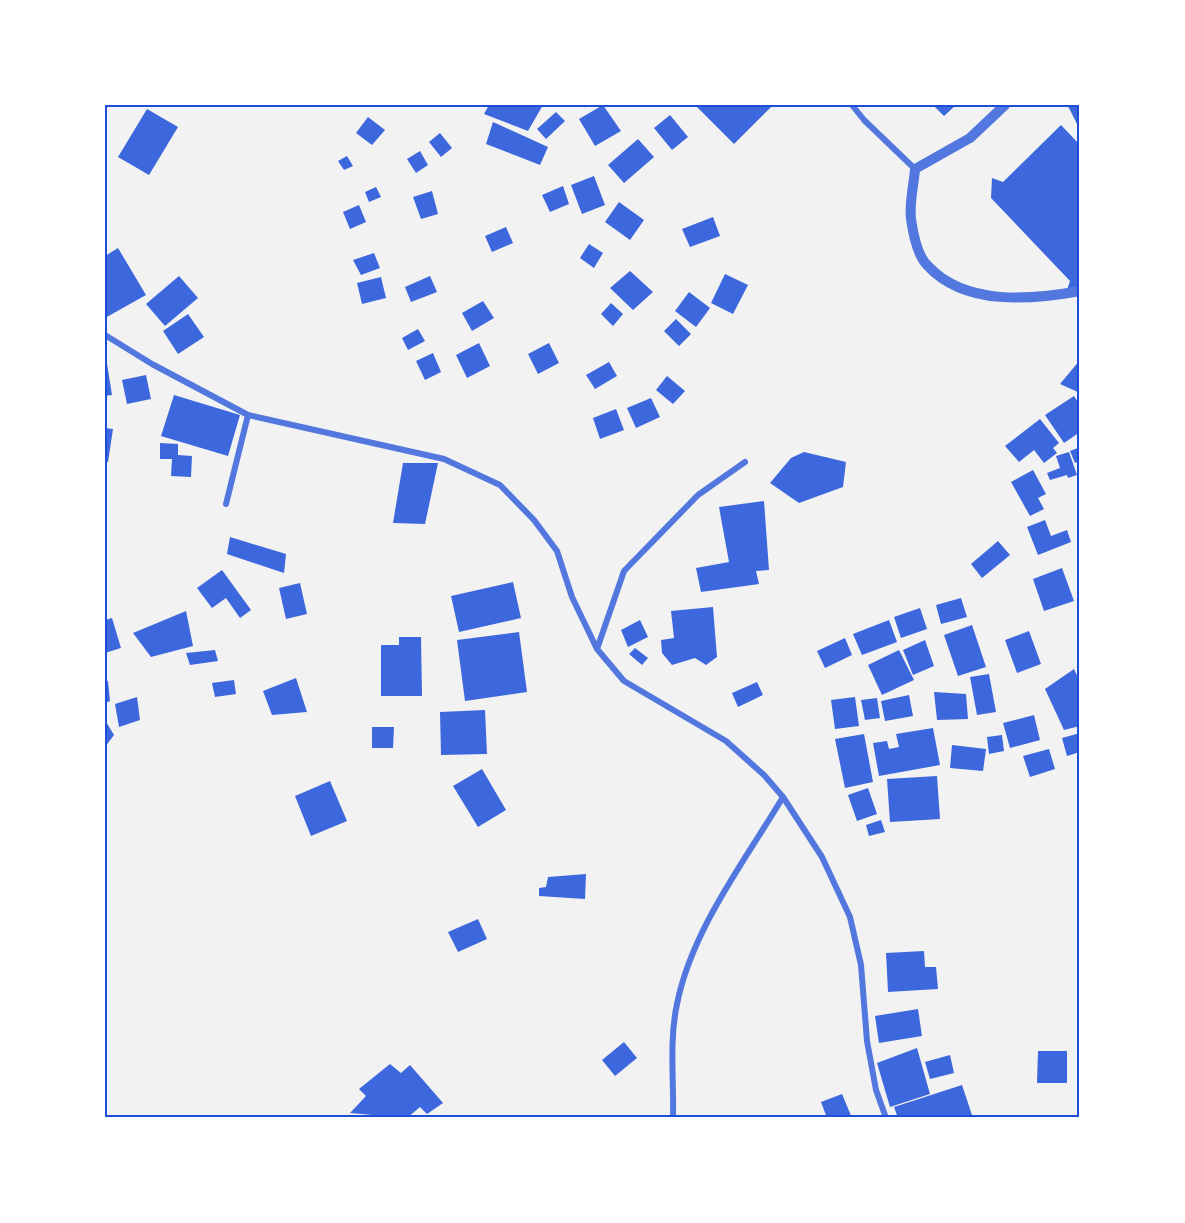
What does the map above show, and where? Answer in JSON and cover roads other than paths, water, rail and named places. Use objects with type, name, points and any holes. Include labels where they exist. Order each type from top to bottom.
[{"type":"street","points":[[852,105],[864,120],[915,168]]},
{"type":"street","points":[[915,168],[970,138],[1005,105]]},
{"type":"street","points":[[915,168],[911,217],[916,243],[926,265],[947,282],[973,294],[1015,296],[1080,291]]},
{"type":"street","points":[[105,335],[152,364],[248,415],[444,459],[500,485],[534,520],[557,551],[572,597],[597,649],[624,681],[726,741],[783,797],[822,857],[850,917],[861,965],[867,1041],[876,1090],[886,1118]]},
{"type":"street","points":[[226,504],[248,415]]},
{"type":"street","points":[[597,649],[624,570],[698,495],[745,462]]},
{"type":"street","points":[[673,1118],[672,1042],[676,1003],[693,952],[721,899],[783,797]]}]
